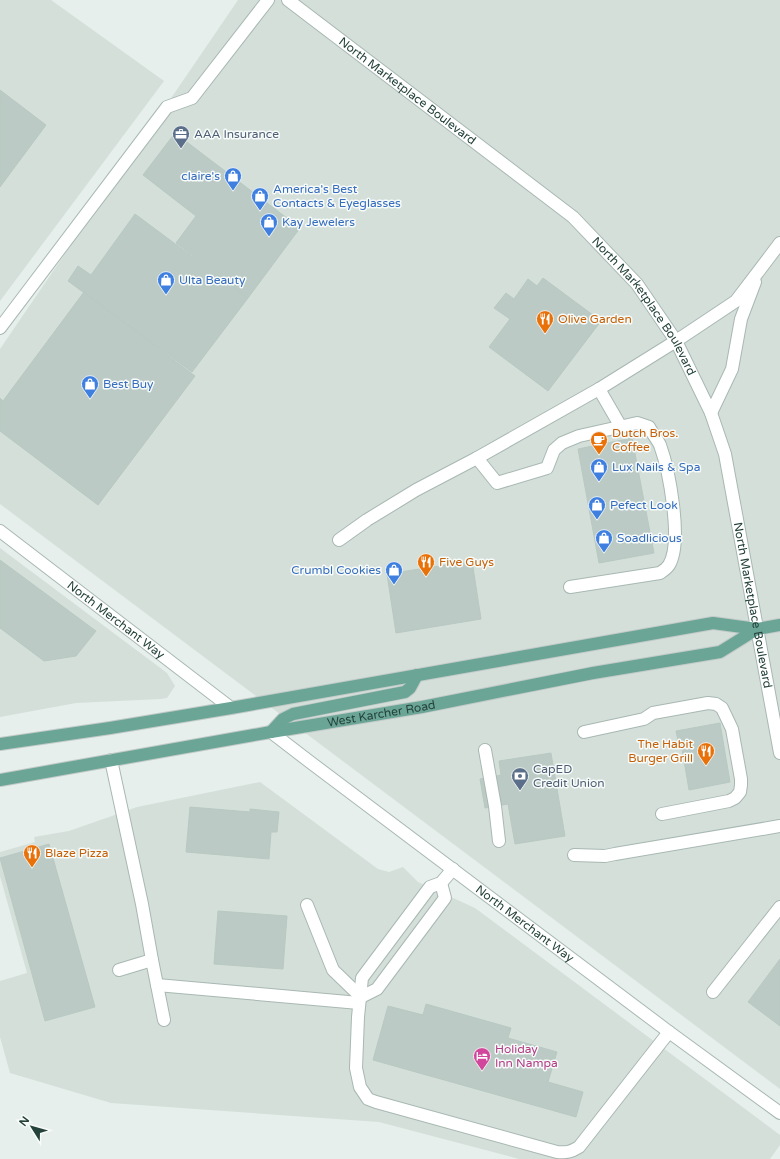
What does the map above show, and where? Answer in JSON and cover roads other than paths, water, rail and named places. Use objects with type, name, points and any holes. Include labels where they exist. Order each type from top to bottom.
[{"type":"main road","name":"West Karcher Road","points":[[0,744],[231,708],[713,623],[758,629],[780,625]]},
{"type":"main road","name":"West Karcher Road","points":[[0,780],[422,707],[593,673],[720,652],[758,629]]},
{"type":"main road","points":[[271,732],[284,719],[293,714],[405,692],[410,688],[417,675]]},
{"type":"street","points":[[0,328],[167,107],[192,98],[268,0]]},
{"type":"street","name":"North Marketplace Boulevard","points":[[288,0],[573,217],[637,284],[676,341],[711,413],[725,454],[780,753]]},
{"type":"street","points":[[339,540],[367,520],[416,490],[477,458],[599,389],[676,341],[736,301],[780,243]]},
{"type":"street","points":[[711,413],[732,369],[741,319],[760,269]]},
{"type":"street","points":[[599,389],[621,427]]},
{"type":"street","points":[[477,458],[497,483],[547,468],[554,450],[562,443],[579,436],[637,423],[649,427],[659,444],[671,488],[675,528],[673,554],[669,566],[660,573],[570,587]]},
{"type":"street","name":"North Merchant Way","points":[[0,532],[231,708]]},
{"type":"street","points":[[584,732],[644,719],[653,713],[708,704],[716,704],[722,708],[732,729],[741,780],[740,792],[735,798],[729,801],[662,814]]},
{"type":"street","name":"North Merchant Way","points":[[271,732],[669,1032],[780,1113]]},
{"type":"street","points":[[485,750],[495,806],[499,841]]},
{"type":"street","points":[[111,760],[142,904],[164,1020]]},
{"type":"street","points":[[574,855],[605,856],[780,826]]},
{"type":"street","points":[[452,869],[441,883],[430,888],[362,978],[356,1068],[360,1087],[368,1098],[376,1102],[557,1152],[572,1152],[579,1147],[669,1032]]},
{"type":"street","points":[[157,985],[360,1000],[377,989],[445,898],[441,883]]},
{"type":"street","points":[[307,905],[333,970],[360,1000]]},
{"type":"street","points":[[713,992],[780,907]]},
{"type":"street","points":[[119,970],[152,960]]},
{"type":"place","name":"AAA Insurance","points":[[181,149]]},
{"type":"place","name":"claire's","points":[[233,191]]},
{"type":"place","name":"America's Best Contacts & Eyeglasses","points":[[260,211]]},
{"type":"place","name":"Kay Jewelers","points":[[269,237]]},
{"type":"place","name":"Ulta Beauty","points":[[166,295]]},
{"type":"place","name":"Olive Garden","points":[[545,334]]},
{"type":"place","name":"Best Buy","points":[[90,399]]},
{"type":"place","name":"Dutch Bros. Coffee","points":[[599,455]]},
{"type":"place","name":"Lux Nails & Spa","points":[[599,482]]},
{"type":"place","name":"Pefect Look","points":[[597,520]]},
{"type":"place","name":"Soadlicious","points":[[604,553]]},
{"type":"place","name":"Five Guys","points":[[426,577]]},
{"type":"place","name":"Crumbl Cookies","points":[[394,585]]},
{"type":"place","name":"The Habit Burger Grill","points":[[706,766]]},
{"type":"place","name":"CapED Credit Union","points":[[520,791]]},
{"type":"place","name":"Blaze Pizza","points":[[32,868]]},
{"type":"place","name":"Holiday Inn Nampa","points":[[482,1071]]}]
